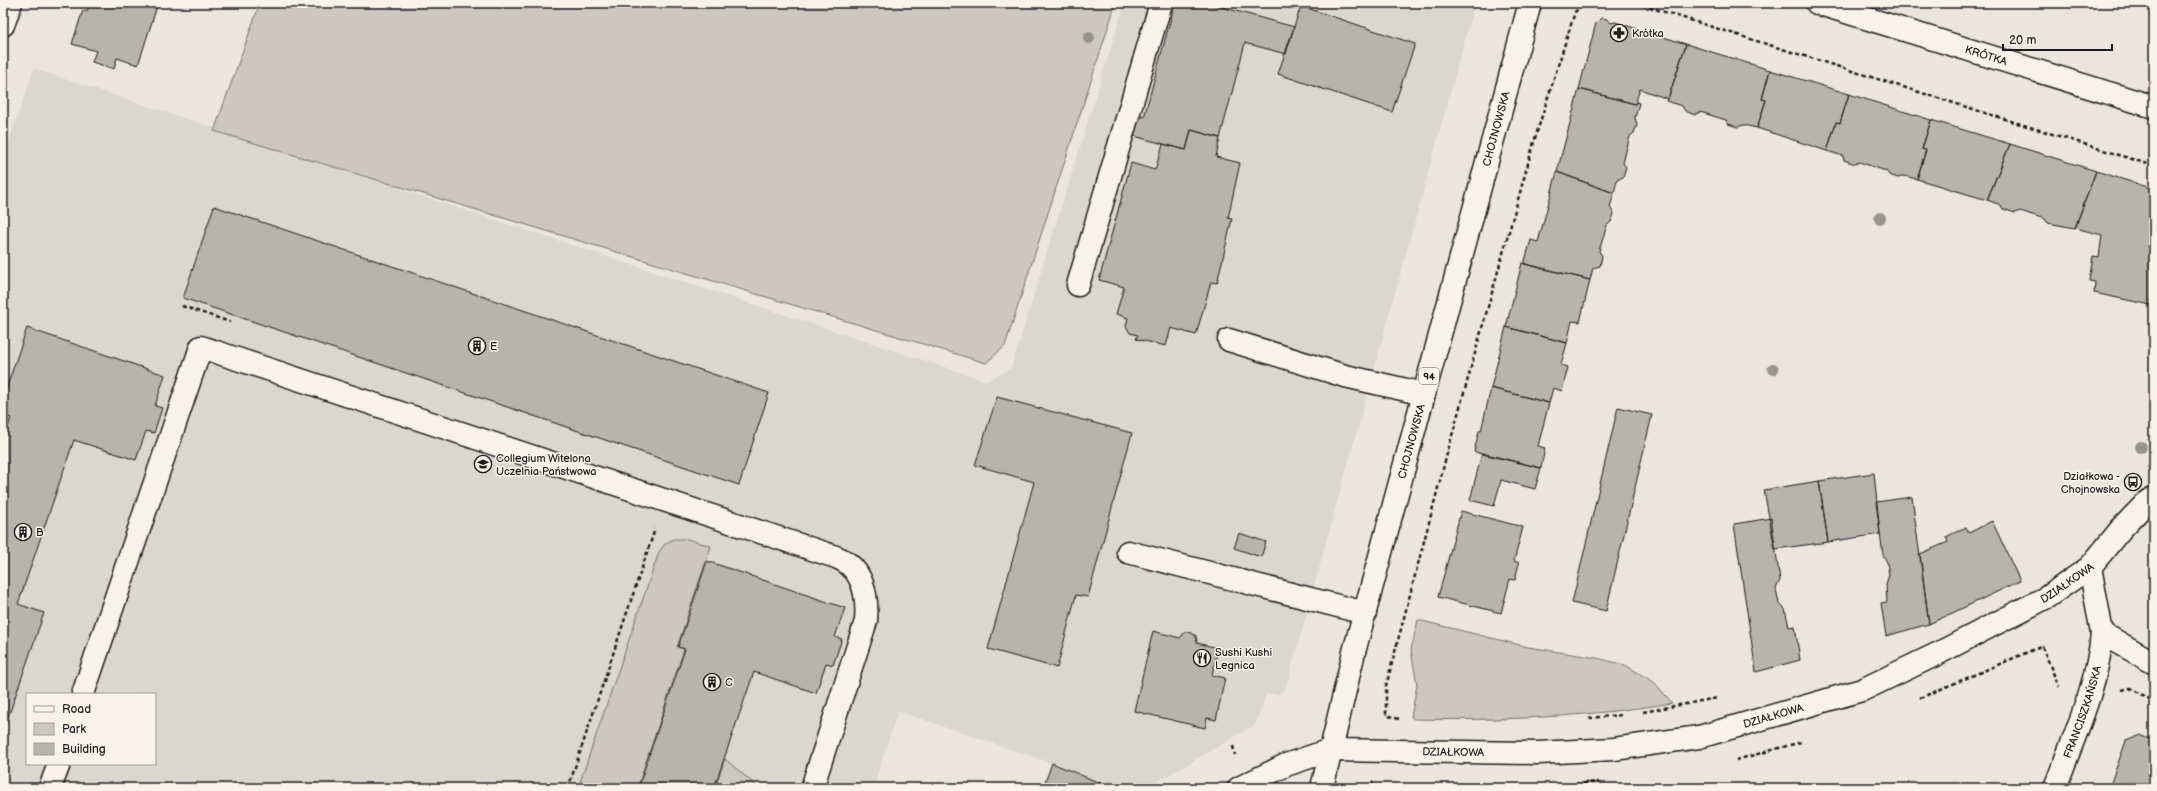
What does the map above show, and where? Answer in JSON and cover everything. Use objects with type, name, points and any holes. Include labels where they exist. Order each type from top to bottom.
[{"type":"street","points":[[3,24],[11,3]]},
{"type":"street","points":[[1078,285],[1161,3]]},
{"type":"street","name":"CHOJNOWSKA","points":[[1322,788],[1330,750],[1365,613],[1530,3]]},
{"type":"street","name":"KRÓTKA","points":[[1818,3],[2154,107]]},
{"type":"street","points":[[1229,340],[1346,376],[1424,394]]},
{"type":"street","points":[[83,693],[201,347],[842,559],[848,563],[860,579],[867,601],[866,621],[812,788]]},
{"type":"street","name":"DZIAŁKOWA","points":[[1239,788],[1286,765],[1330,750],[1538,753],[1614,749],[1699,737],[1862,690],[1937,654],[2047,597],[2090,567],[2121,529],[2146,503],[2154,498]]},
{"type":"street","points":[[1128,552],[1365,613]]},
{"type":"street","name":"FRANCISZKAŃSKA","points":[[2055,788],[2092,684],[2100,651],[2102,633],[2090,567]]},
{"type":"street","points":[[2102,633],[2154,663]]},
{"type":"street","points":[[50,788],[59,765]]},
{"type":"path","points":[[1407,721],[1386,715],[1386,686],[1448,450],[1536,135],[1575,12],[1584,3]]},
{"type":"path","points":[[1636,3],[2154,166]]},
{"type":"path","points":[[2143,472],[2154,463]]},
{"type":"path","points":[[568,788],[664,500]]},
{"type":"path","points":[[2154,575],[2150,586],[2154,598]]},
{"type":"path","points":[[1637,713],[1719,698]]},
{"type":"path","points":[[1584,718],[1630,714]]},
{"type":"path","points":[[1233,746],[1235,754]]},
{"type":"path","points":[[1366,788],[1376,779]]},
{"type":"shaded area","name":"Collegium Witelona Uczelnia Państwowa","points":[[1125,3],[1475,3],[1286,688],[1280,694],[1266,694],[1255,725],[1147,788],[1112,788],[1052,763],[898,711],[873,788],[3,788],[3,158],[34,69],[987,381],[1011,368]]},
{"type":"green space","points":[[260,3],[1116,3],[1005,346],[986,363],[214,131]]},
{"type":"green space","points":[[673,539],[687,539],[711,546],[677,647],[684,649],[637,788],[578,788],[659,552],[665,544]]},
{"type":"green space","points":[[1418,620],[1528,647],[1597,658],[1625,665],[1654,682],[1672,703],[1576,715],[1511,719],[1414,719],[1411,717],[1417,685],[1411,650]]},
{"type":"green space","points":[[725,759],[759,788],[715,788]]},
{"type":"building","points":[[89,3],[158,3],[138,65],[117,58],[114,69],[92,62],[96,51],[72,44],[83,10],[87,11]]},
{"type":"building","points":[[1175,3],[1207,3],[1294,27],[1286,54],[1245,43],[1220,138],[1191,130],[1186,150],[1130,135],[1135,115],[1144,117]]},
{"type":"building","points":[[1301,6],[1415,44],[1392,112],[1278,74]]},
{"type":"building","points":[[1601,18],[1607,19],[1611,23],[1615,22],[1686,44],[1668,99],[1640,89],[1635,104],[1579,89],[1596,23]]},
{"type":"building","points":[[1686,44],[1770,70],[1762,99],[1766,100],[1757,128],[1743,125],[1738,127],[1728,124],[1726,120],[1700,112],[1695,115],[1685,111],[1682,106],[1666,101],[1667,98],[1668,99]]},
{"type":"building","points":[[1770,70],[1849,94],[1840,123],[1836,122],[1827,151],[1757,128],[1766,100],[1762,99]]},
{"type":"building","points":[[1579,89],[1635,104],[1636,102],[1639,103],[1635,118],[1637,125],[1634,133],[1630,136],[1623,163],[1626,167],[1623,177],[1617,180],[1614,193],[1557,172]]},
{"type":"building","points":[[1849,94],[1931,120],[1922,149],[1926,150],[1917,179],[1904,176],[1898,178],[1889,175],[1886,171],[1859,162],[1855,164],[1844,160],[1843,156],[1827,151],[1836,122],[1840,123]]},
{"type":"building","points":[[1931,120],[2010,144],[1987,200],[1917,179],[1926,150],[1922,149]]},
{"type":"building","points":[[1191,130],[1220,138],[1216,157],[1240,163],[1228,218],[1232,219],[1217,283],[1211,282],[1196,335],[1171,328],[1166,346],[1136,339],[1138,335],[1130,333],[1126,326],[1128,318],[1116,314],[1124,287],[1099,280],[1131,163],[1155,170],[1163,144],[1186,150]]},
{"type":"building","points":[[2010,144],[2096,171],[2075,228],[2048,223],[2045,219],[2020,211],[2015,213],[2003,209],[2001,205],[1987,200]]},
{"type":"building","points":[[2096,171],[2154,189],[2154,288],[2151,305],[2094,293],[2095,282],[2089,281],[2093,256],[2099,257],[2102,235],[2075,228]]},
{"type":"building","points":[[1557,172],[1614,193],[1610,207],[1614,214],[1611,222],[1607,225],[1599,251],[1602,256],[1600,266],[1593,268],[1590,280],[1524,264],[1531,240],[1538,242]]},
{"type":"building","name":"E","points":[[214,206],[769,393],[739,485],[183,298]]},
{"type":"building","points":[[1522,263],[1590,280],[1580,322],[1572,321],[1567,343],[1506,327]]},
{"type":"building","points":[[1506,327],[1567,343],[1561,365],[1568,367],[1562,391],[1553,388],[1549,403],[1491,388]]},
{"type":"building","name":"B","points":[[27,328],[165,375],[155,406],[162,408],[154,433],[146,431],[136,460],[74,440],[18,604],[44,613],[3,732],[3,440],[11,418],[3,415],[3,398]]},
{"type":"building","points":[[1491,388],[1549,403],[1538,446],[1545,448],[1541,468],[1474,452],[1479,431],[1481,431]]},
{"type":"building","points":[[997,397],[1132,433],[1088,597],[1076,595],[1057,668],[988,649],[1034,482],[975,465]]},
{"type":"building","points":[[1618,407],[1652,415],[1606,611],[1572,603]]},
{"type":"building","points":[[1482,453],[1541,468],[1535,489],[1501,480],[1494,506],[1470,500]]},
{"type":"building","points":[[1874,473],[1880,534],[1828,542],[1819,481]]},
{"type":"building","points":[[1819,481],[1828,542],[1775,549],[1764,490]]},
{"type":"building","points":[[1912,497],[1929,624],[1886,636],[1881,603],[1887,602],[1886,584],[1889,575],[1887,562],[1883,555],[1876,502]]},
{"type":"building","points":[[1461,511],[1523,527],[1514,561],[1519,563],[1515,580],[1510,579],[1501,613],[1438,597]]},
{"type":"building","points":[[1771,518],[1780,580],[1776,589],[1779,603],[1785,609],[1789,627],[1795,626],[1800,660],[1756,672],[1734,524]]},
{"type":"building","points":[[1992,521],[2020,581],[1929,624],[1920,554],[1948,542],[1946,537],[1966,527],[1969,533]]},
{"type":"building","points":[[1239,533],[1266,542],[1261,557],[1234,548]]},
{"type":"building","name":"C","points":[[707,561],[845,608],[835,637],[842,639],[833,665],[826,663],[816,693],[754,672],[714,788],[638,788],[685,649],[678,647]]},
{"type":"building","points":[[1153,631],[1180,638],[1184,633],[1190,632],[1196,636],[1197,643],[1218,648],[1212,675],[1225,678],[1216,720],[1207,718],[1205,728],[1134,711]]},
{"type":"building","points":[[2141,735],[2154,743],[2154,788],[2109,788],[2126,741]]},
{"type":"building","points":[[1052,763],[1112,788],[1043,788]]},
{"type":"place","name":"Krótka","points":[[1619,33]]},
{"type":"place","name":"E","points":[[477,346]]},
{"type":"place","name":"Collegium Witelona Uczelnia Państwowa","points":[[483,464]]},
{"type":"place","name":"Działkowa - Chojnowska","points":[[2133,482]]},
{"type":"place","name":"B","points":[[23,532]]},
{"type":"place","name":"Sushi Kushi Legnica","points":[[1202,658]]},
{"type":"place","name":"C","points":[[712,682]]}]
